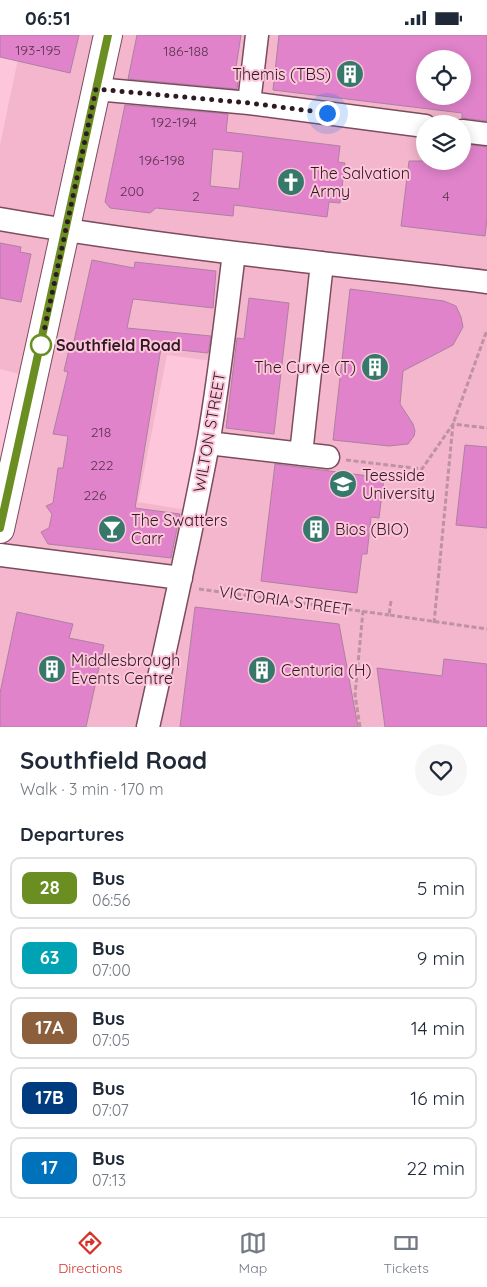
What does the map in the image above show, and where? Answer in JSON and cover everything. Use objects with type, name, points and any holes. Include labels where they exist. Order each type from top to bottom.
[{"type":"main road","points":[[0,529],[108,35]]},
{"type":"street","points":[[249,103],[257,35]]},
{"type":"street","points":[[96,89],[249,103],[416,125]]},
{"type":"street","points":[[471,132],[487,134]]},
{"type":"street","points":[[0,219],[66,231],[234,253],[487,282]]},
{"type":"street","name":"WILTON STREET","points":[[148,727],[181,582],[208,443],[221,362],[234,253]]},
{"type":"street","points":[[301,454],[322,263]]},
{"type":"street","points":[[208,443],[328,457]]},
{"type":"street","points":[[0,555],[181,582]]},
{"type":"path","points":[[434,623],[453,424],[487,330]]},
{"type":"path","points":[[453,424],[487,428]]},
{"type":"path","points":[[328,457],[422,469],[453,424]]},
{"type":"path","name":"VICTORIA STREET","points":[[181,582],[434,623],[487,629]]},
{"type":"path","points":[[389,615],[391,601]]},
{"type":"path","points":[[360,727],[355,695],[363,611]]},
{"type":"shaded area","points":[[23,35],[487,35],[487,727],[155,727],[220,362],[167,355],[138,502],[193,511],[145,727],[0,727],[0,489],[23,375],[0,369],[0,145]]},
{"type":"building","points":[[0,35],[79,35],[70,73],[0,57]]},
{"type":"building","points":[[137,35],[241,35],[235,74],[239,75],[237,89],[128,79]]},
{"type":"building","name":"Themis (TBS)","points":[[279,35],[487,35],[487,121],[471,119],[471,115],[462,115],[462,113],[273,90]]},
{"type":"building","points":[[125,105],[228,114],[226,132],[340,146],[338,162],[345,163],[340,203],[329,202],[327,217],[234,205],[233,216],[156,208],[150,213],[110,208],[105,202]],"holes":[[[213,149],[243,152],[239,189],[210,186]]]},
{"type":"building","points":[[471,145],[487,147],[487,219],[485,236],[401,226],[409,161],[416,161],[416,170],[471,170]]},
{"type":"building","points":[[0,243],[21,247],[20,252],[31,254],[21,302],[0,298]]},
{"type":"building","points":[[92,260],[134,268],[135,262],[216,271],[213,308],[133,299],[127,328],[211,336],[208,353],[161,348],[135,508],[180,514],[171,558],[48,544],[41,532],[49,528],[52,514],[46,506],[53,503],[58,468],[63,468],[68,436],[53,434],[68,372],[64,371],[71,341],[74,341]]},
{"type":"building","name":"The Curve (T)","points":[[350,289],[444,301],[456,306],[461,317],[463,327],[453,345],[403,371],[400,404],[413,424],[415,431],[408,444],[389,446],[333,440]]},
{"type":"building","points":[[249,298],[289,303],[274,434],[226,428],[237,338],[244,339]]},
{"type":"building","points":[[465,445],[487,447],[487,528],[456,525]]},
{"type":"building","name":"Bios (BIO)","points":[[275,464],[384,478],[379,518],[371,517],[367,554],[362,554],[357,593],[261,581]]},
{"type":"building","name":"Centuria (H)","points":[[195,607],[339,624],[358,727],[180,727]]},
{"type":"building","name":"Middlesbrough Events Centre","points":[[17,612],[73,624],[69,638],[104,645],[86,727],[0,727],[0,693]]},
{"type":"building","points":[[444,659],[487,664],[487,727],[385,727],[377,668],[442,676]]},
{"type":"bus line","name":"28","points":[[0,528],[108,35]]},
{"type":"place","name":"Themis (TBS)","points":[[350,74]]},
{"type":"place","name":"The Salvation Army","points":[[291,182]]},
{"type":"place","name":"Southfield Road","points":[[41,345]]},
{"type":"place","name":"The Curve (T)","points":[[375,367]]},
{"type":"place","name":"Teesside University","points":[[343,484]]},
{"type":"place","name":"The Swatters Carr","points":[[112,529]]},
{"type":"place","name":"Bios (BIO)","points":[[316,529]]},
{"type":"place","name":"Middlesbrough Events Centre","points":[[52,669]]},
{"type":"place","name":"Centuria (H)","points":[[262,670]]},
{"type":"route","points":[[41,345],[96,89],[249,103],[327,113]]}]
